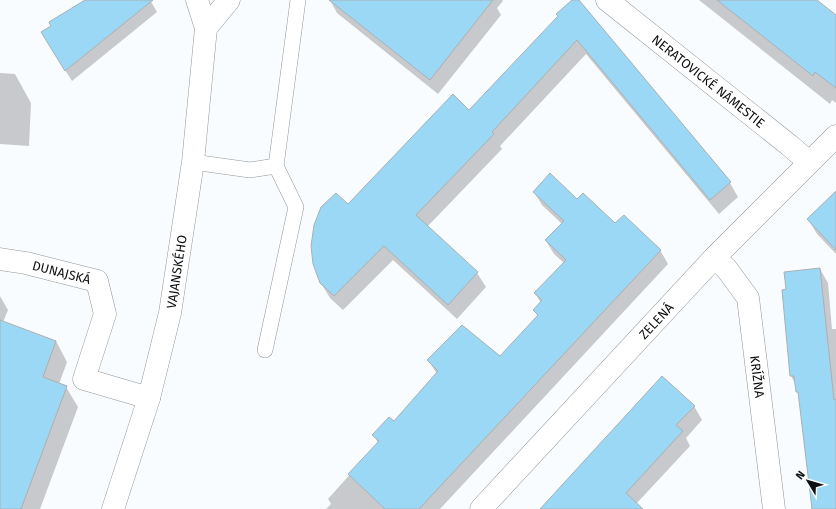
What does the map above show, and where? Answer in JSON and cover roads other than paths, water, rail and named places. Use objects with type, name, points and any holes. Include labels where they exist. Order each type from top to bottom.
[{"type":"street","points":[[197,0],[206,28]]},
{"type":"street","points":[[206,28],[229,0]]},
{"type":"street","name":"NERATOVICKÉ NÁMESTIE","points":[[607,0],[790,145],[809,162]]},
{"type":"street","name":"VAJANSKÉHO","points":[[113,509],[149,398],[170,313],[193,162],[206,28]]},
{"type":"street","name":"ZELENÁ","points":[[480,509],[714,258],[836,136]]},
{"type":"street","name":"KRÍŽNA","points":[[714,258],[726,268],[748,298],[774,509]]},
{"type":"street","name":"DUNAJSKÁ","points":[[0,259],[97,281],[105,314],[84,379],[149,398]]},
{"type":"lane","points":[[265,350],[296,207],[276,166],[298,0]]},
{"type":"lane","points":[[193,162],[250,170],[276,166]]}]
